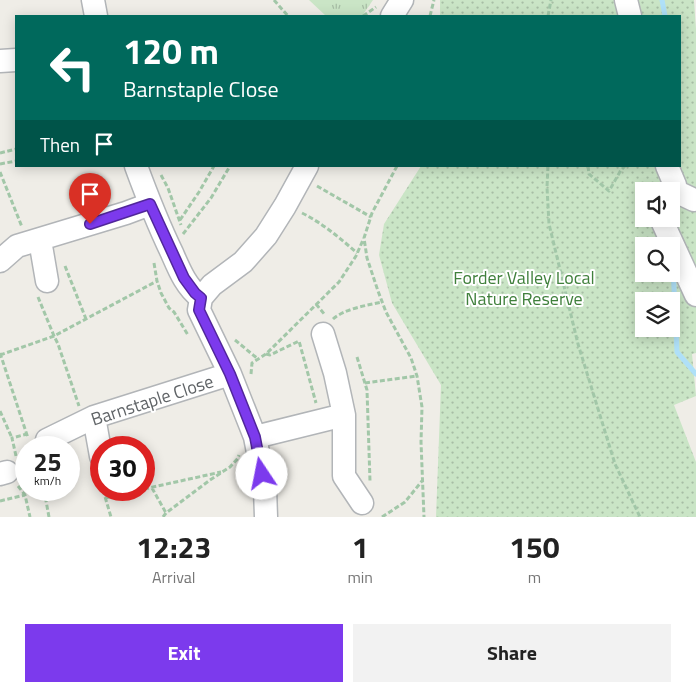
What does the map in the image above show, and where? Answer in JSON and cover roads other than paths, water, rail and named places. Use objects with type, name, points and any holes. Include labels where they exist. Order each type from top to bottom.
[{"type":"street","points":[[93,0],[96,15]]},
{"type":"street","points":[[393,15],[402,0]]},
{"type":"street","points":[[626,0],[630,15]]},
{"type":"street","points":[[0,61],[15,60]]},
{"type":"street","points":[[136,167],[150,204],[174,245],[184,278],[201,298],[212,285],[243,262],[266,236],[304,172]]},
{"type":"street","points":[[667,167],[675,191],[695,200]]},
{"type":"street","points":[[680,202],[695,200]]},
{"type":"street","points":[[0,261],[17,246],[150,204]]},
{"type":"street","points":[[665,227],[696,295]]},
{"type":"street","points":[[34,241],[42,288]]},
{"type":"street","name":"Barnstaple Close","points":[[201,298],[199,310],[240,377],[265,488],[266,517]]},
{"type":"street","points":[[323,334],[335,373],[344,415],[344,476],[366,493]]},
{"type":"street","name":"Barnstaple Close","points":[[40,436],[240,377]]},
{"type":"street","points":[[255,437],[344,415]]},
{"type":"street","points":[[89,420],[93,436]]},
{"type":"waterway","points":[[662,0],[665,15]]},
{"type":"waterway","points":[[674,282],[677,352],[696,374]]},
{"type":"park label","name":"Forder Valley Local Nature Reserve","points":[[524,287]]}]
